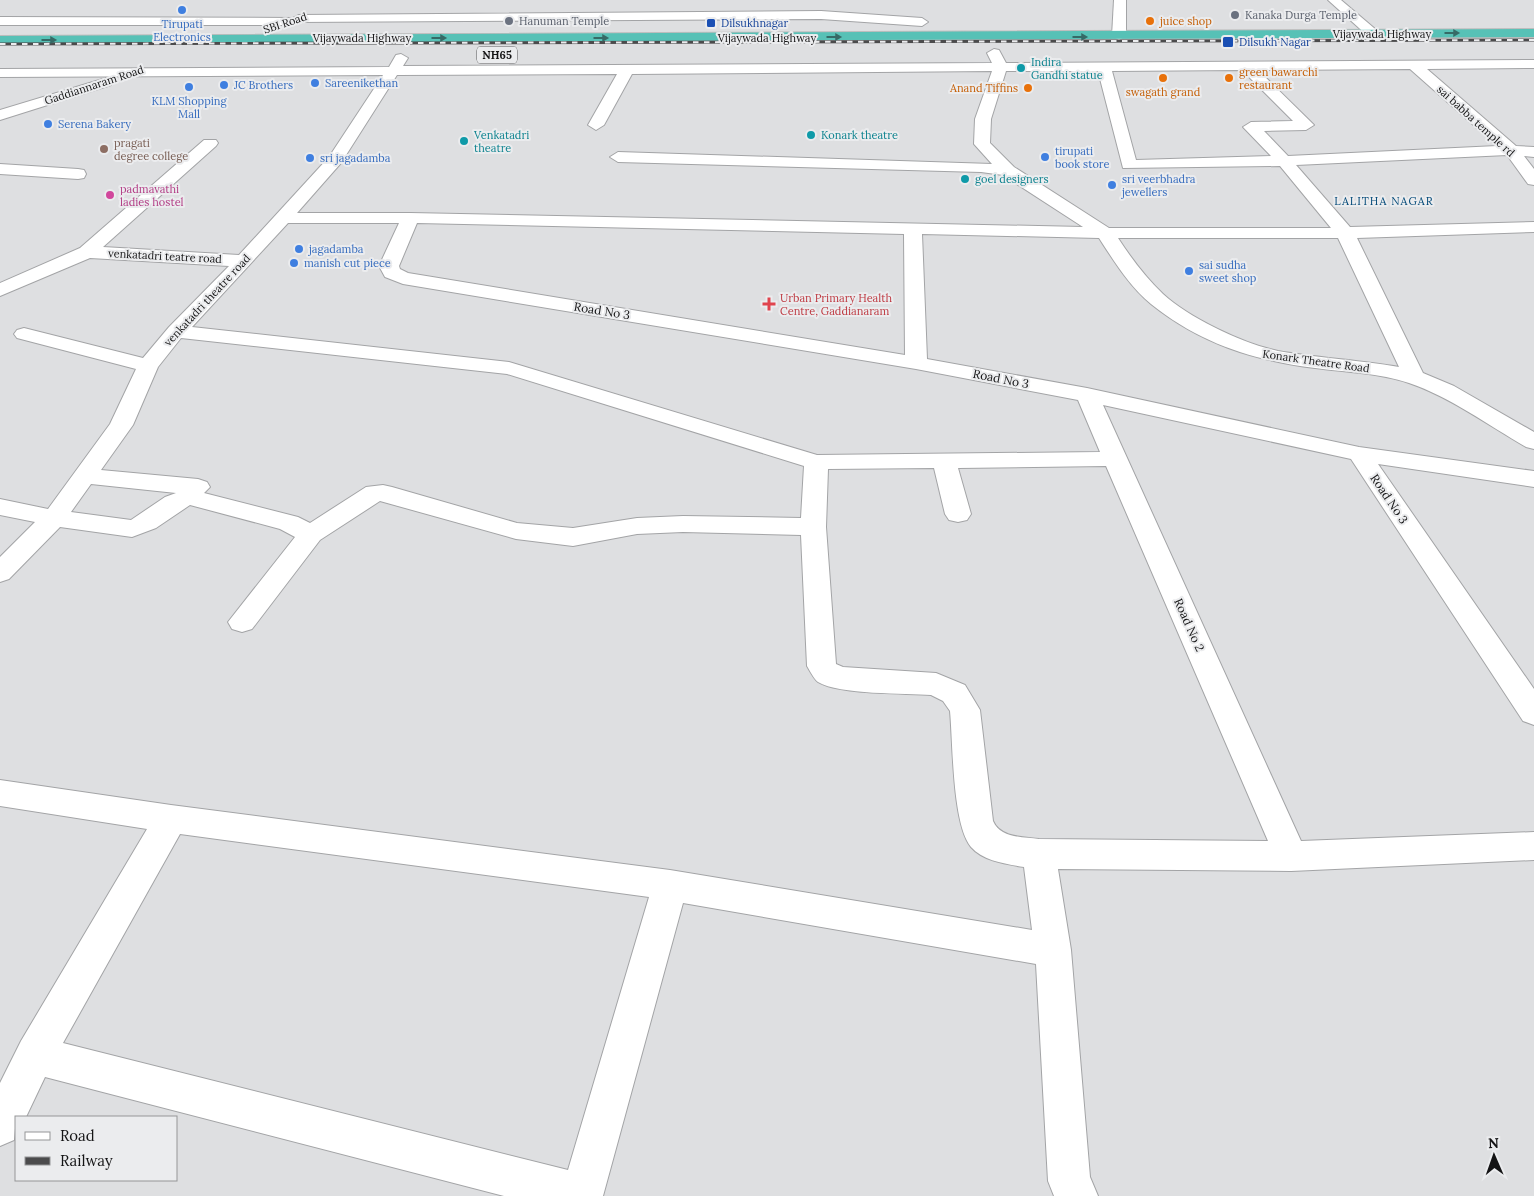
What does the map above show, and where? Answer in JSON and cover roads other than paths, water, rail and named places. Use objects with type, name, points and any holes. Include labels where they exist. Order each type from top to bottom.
[{"type":"highway","name":"Vijaywada Highway","points":[[0,40],[1534,33]]},
{"type":"highway","name":"Vijaywada Highway","points":[[993,58],[1534,51]]},
{"type":"highway","name":"Vijaywada Highway","points":[[385,55],[408,55]]},
{"type":"street","points":[[1119,36],[1120,0]]},
{"type":"street","points":[[1334,0],[1374,34]]},
{"type":"street","name":"SBI Road","points":[[240,39],[342,5]]},
{"type":"street","points":[[882,37],[898,6]]},
{"type":"street","points":[[0,21],[821,15],[922,22]]},
{"type":"street","name":"venkatadri theatre road","points":[[0,573],[54,518],[121,426],[148,366],[176,331],[244,261],[335,160],[393,70],[408,55]]},
{"type":"street","name":"Gaddiannaram Road","points":[[0,115],[179,58]]},
{"type":"street","points":[[0,74],[627,69],[993,58],[1104,66],[1247,67],[1534,64]]},
{"type":"street","name":"Konark Theatre Road","points":[[993,58],[983,119],[982,144],[1008,170],[1105,233],[1126,263],[1157,299],[1202,329],[1249,350],[1278,357],[1383,370],[1414,377],[1446,391],[1534,442]]},
{"type":"street","name":"sai babba temple rd","points":[[1414,65],[1511,150],[1534,180]]},
{"type":"street","points":[[1104,66],[1129,165],[1284,161],[1511,150],[1534,152]]},
{"type":"street","points":[[1247,67],[1306,125],[1251,126],[1284,161],[1345,234],[1414,377]]},
{"type":"street","points":[[596,125],[627,69]]},
{"type":"street","points":[[0,290],[87,252],[210,143]]},
{"type":"street","points":[[618,157],[981,167],[1008,170]]},
{"type":"street","points":[[0,169],[78,174]]},
{"type":"street","points":[[282,218],[410,218],[1105,233],[1345,234],[1534,227]]},
{"type":"street","name":"Road No 3","points":[[410,218],[388,266],[392,273],[403,278],[916,363],[1087,394],[1359,454],[1534,713]]},
{"type":"street","points":[[913,228],[916,363]]},
{"type":"street","name":"venkatadri teatre road","points":[[87,252],[244,261]]},
{"type":"street","points":[[176,331],[509,368],[816,462],[1116,459]]},
{"type":"street","points":[[24,334],[148,366]]},
{"type":"street","name":"Road No 2","points":[[1087,394],[1291,856]]},
{"type":"street","points":[[1359,454],[1534,479]]},
{"type":"street","points":[[816,462],[813,527],[822,666],[828,674],[843,678],[936,684],[954,693],[965,710],[976,821],[983,837],[1002,849],[1039,854],[1291,856],[1534,846]]},
{"type":"street","points":[[944,462],[958,514]]},
{"type":"street","points":[[84,476],[198,487]]},
{"type":"street","points":[[242,622],[311,534],[375,493],[383,493],[516,531],[572,537],[637,526],[683,524],[813,527]]},
{"type":"street","points":[[0,507],[54,518],[132,529],[142,527],[180,498],[188,496],[289,523],[311,534]]},
{"type":"street","points":[[0,793],[171,819],[670,885],[1053,950]]},
{"type":"street","points":[[0,1126],[35,1055],[171,819]]},
{"type":"street","points":[[1039,854],[1053,950],[1069,1181],[1078,1196]]},
{"type":"street","points":[[35,1055],[582,1195],[670,885]]},
{"type":"railway","points":[[0,44],[1534,40]]},
{"type":"place","name":"Tirupati Electronics","points":[[182,10]]},
{"type":"place","name":"Kanaka Durga Temple","points":[[1235,15]]},
{"type":"place","name":"Hanuman Temple","points":[[509,21]]},
{"type":"place","name":"juice shop","points":[[1150,21]]},
{"type":"place","name":"Dilsukhnagar","points":[[711,23]]},
{"type":"place","name":"Dilsukh Nagar","points":[[1228,42]]},
{"type":"place","name":"Indira Gandhi statue","points":[[1021,68]]},
{"type":"place","name":"swagath grand","points":[[1163,78]]},
{"type":"place","name":"green bawarchi restaurant","points":[[1229,78]]},
{"type":"place","name":"Sareenikethan","points":[[315,83]]},
{"type":"place","name":"JC Brothers","points":[[224,85]]},
{"type":"place","name":"KLM Shopping Mall","points":[[189,87]]},
{"type":"place","name":"Anand Tiffins","points":[[1028,88]]},
{"type":"place","name":"Serena Bakery","points":[[48,124]]},
{"type":"place","name":"Konark theatre","points":[[811,135]]},
{"type":"place","name":"Venkatadri theatre","points":[[464,141]]},
{"type":"place","name":"pragati degree college","points":[[104,149]]},
{"type":"place","name":"tirupati book store","points":[[1045,157]]},
{"type":"place","name":"sri jagadamba","points":[[310,158]]},
{"type":"place","name":"goel designers","points":[[965,179]]},
{"type":"place","name":"sri veerbhadra jewellers","points":[[1112,185]]},
{"type":"place","name":"padmavathi ladies hostel","points":[[110,195]]},
{"type":"place","name":"jagadamba","points":[[299,249]]},
{"type":"place","name":"manish cut piece","points":[[294,263]]},
{"type":"place","name":"sai sudha sweet shop","points":[[1189,271]]},
{"type":"place","name":"Urban Primary Health Centre, Gaddianaram","points":[[769,304]]},
{"type":"district","name":"LALITHA NAGAR","points":[[1384,201]]}]
